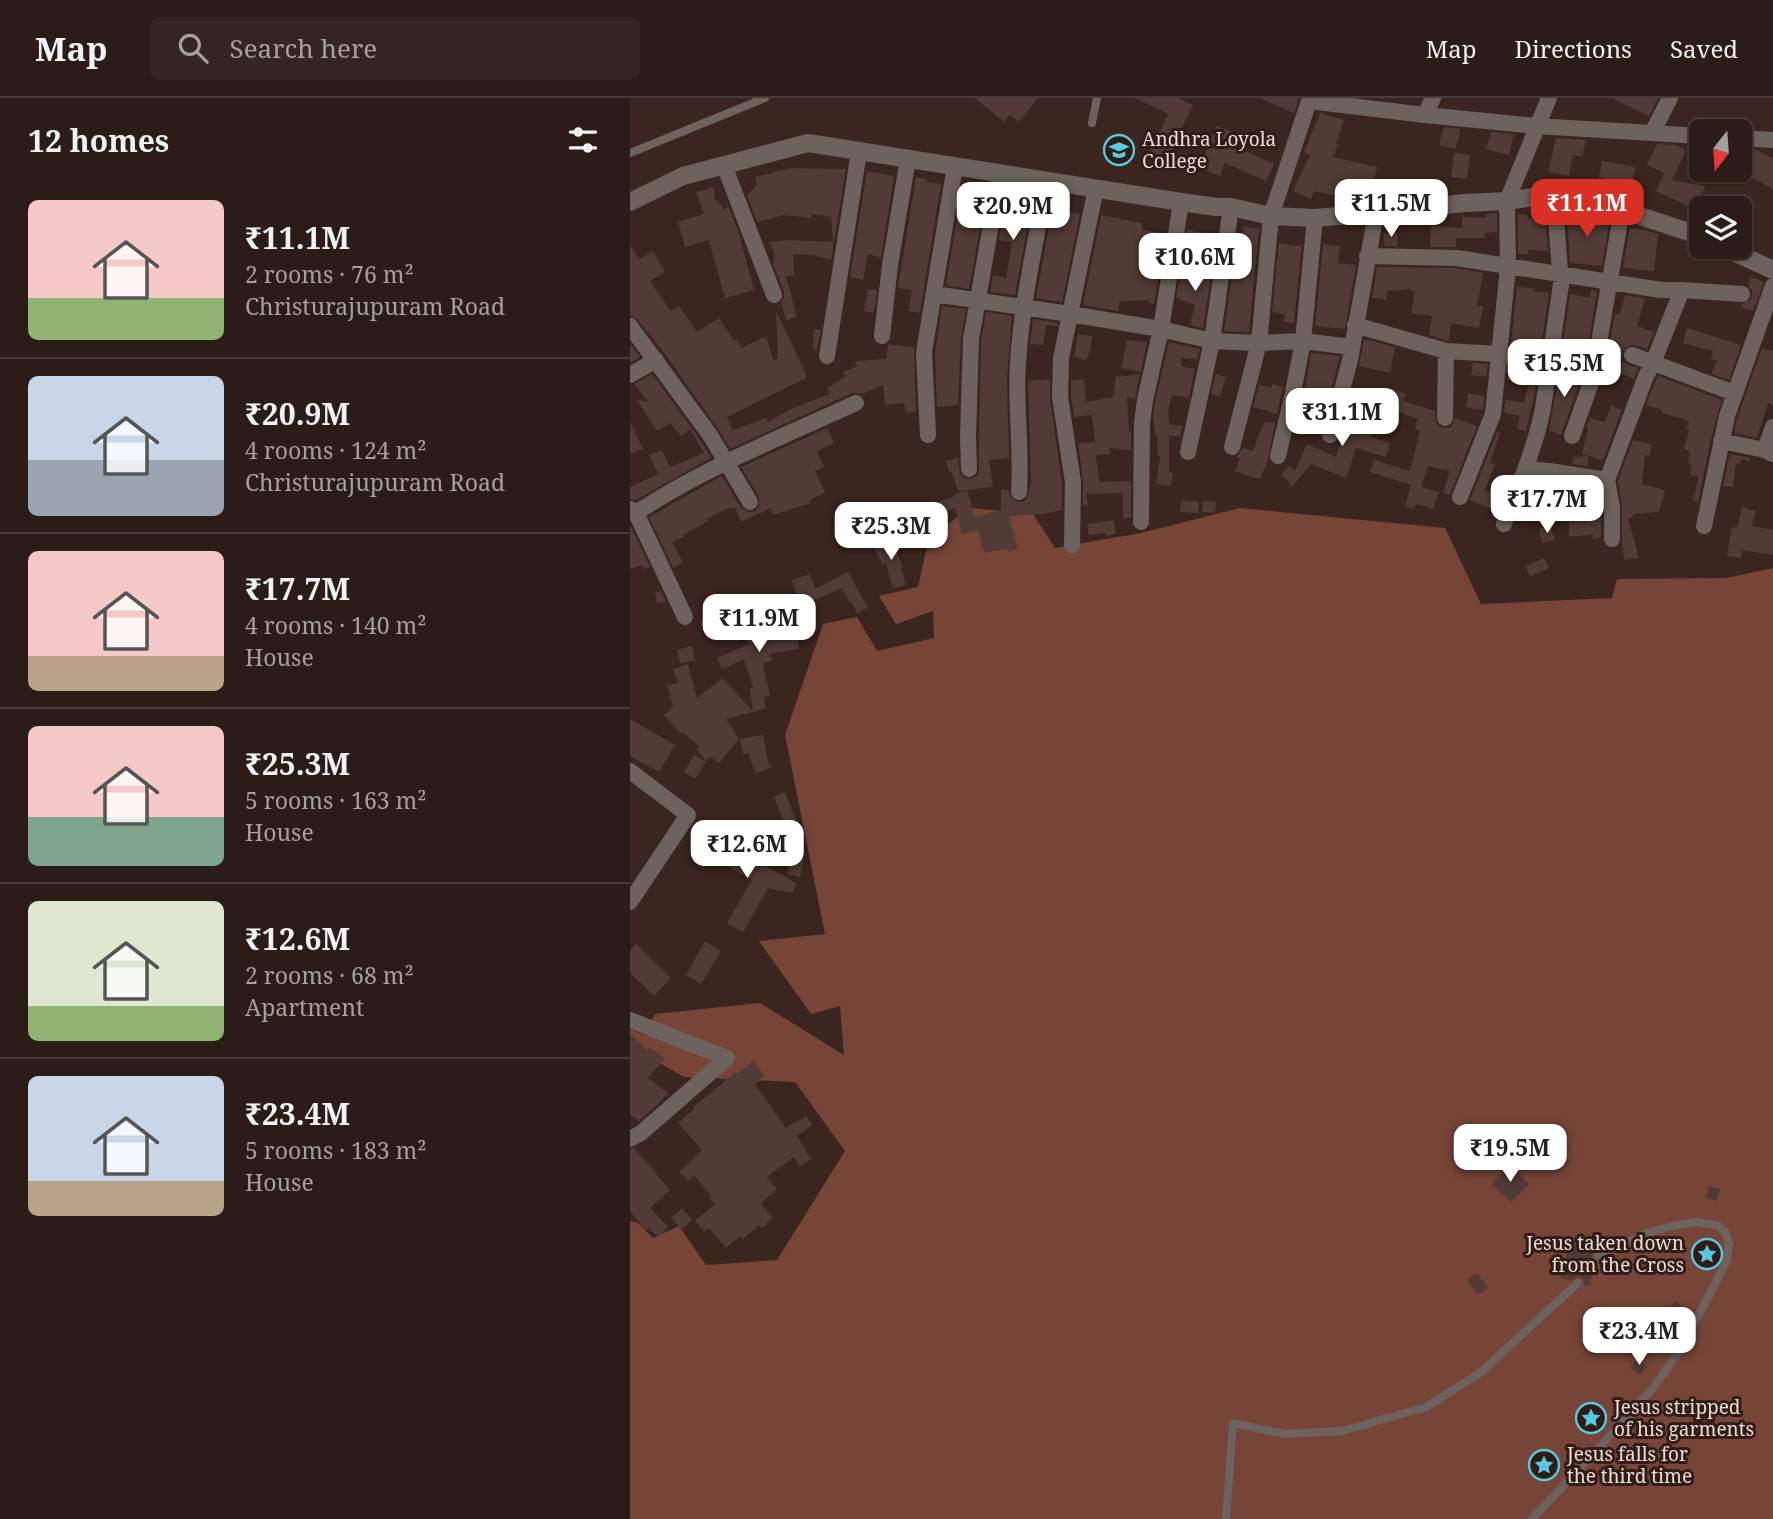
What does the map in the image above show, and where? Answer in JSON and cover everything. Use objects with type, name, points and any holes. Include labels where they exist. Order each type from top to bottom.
[{"type":"street","points":[[1425,115],[1433,98]]},
{"type":"street","points":[[1460,497],[1493,414],[1508,267],[1507,201],[1549,98]]},
{"type":"street","points":[[1652,132],[1670,98]]},
{"type":"street","points":[[1232,447],[1259,343],[1272,216],[1310,99],[1425,115],[1689,134]]},
{"type":"street","points":[[1752,139],[1773,140]]},
{"type":"street","points":[[630,202],[683,176],[808,144],[1181,202],[1217,207],[1231,206],[1272,216],[1315,218],[1507,201],[1554,194],[1622,210],[1689,232]]},
{"type":"street","points":[[827,356],[859,152]]},
{"type":"street","points":[[882,336],[890,265],[908,159]]},
{"type":"street","points":[[724,165],[774,295]]},
{"type":"street","points":[[928,435],[923,352],[956,166]]},
{"type":"street","points":[[969,469],[971,339],[1000,173]]},
{"type":"street","points":[[1019,492],[1018,365],[1024,307],[1046,180]]},
{"type":"street","points":[[1072,545],[1073,482],[1060,387],[1061,358],[1096,188]]},
{"type":"street","points":[[1504,524],[1540,425],[1550,359],[1561,284],[1554,194]]},
{"type":"street","points":[[1141,522],[1142,423],[1161,329],[1181,202]]},
{"type":"street","points":[[1188,452],[1212,341],[1231,206]]},
{"type":"street","points":[[1572,436],[1593,377],[1622,210]]},
{"type":"street","points":[[1330,435],[1352,346],[1376,213]]},
{"type":"street","points":[[1278,456],[1303,341],[1315,218]]},
{"type":"street","points":[[1367,256],[1457,258],[1661,290],[1742,294]]},
{"type":"street","points":[[1749,259],[1773,270]]},
{"type":"street","points":[[1704,526],[1721,441],[1734,393],[1773,286]]},
{"type":"street","points":[[1612,539],[1612,507],[1607,481],[1682,290]]},
{"type":"street","points":[[934,294],[1161,329],[1212,341],[1303,341],[1352,346]]},
{"type":"street","points":[[630,326],[710,435],[750,502]]},
{"type":"street","points":[[1355,326],[1446,351],[1595,363]]},
{"type":"street","points":[[1445,418],[1446,351]]},
{"type":"street","points":[[1632,355],[1734,393]]},
{"type":"street","points":[[630,375],[656,360]]},
{"type":"street","points":[[685,617],[633,511],[727,463],[856,403]]},
{"type":"street","points":[[1721,441],[1769,452],[1773,427]]},
{"type":"street","points":[[1525,469],[1607,481]]},
{"type":"street","points":[[630,771],[688,815],[630,902]]},
{"type":"street","points":[[630,1020],[727,1058],[634,1131]]},
{"type":"lane","points":[[630,153],[765,98]]},
{"type":"lane","points":[[1092,123],[1097,98]]},
{"type":"lane","points":[[1532,1519],[1654,1387],[1679,1351],[1711,1292],[1726,1262],[1728,1244],[1725,1232],[1717,1225],[1694,1222],[1647,1233],[1598,1256]]},
{"type":"lane","points":[[1226,1519],[1233,1423],[1284,1434],[1342,1431],[1426,1407],[1480,1373],[1578,1283]]},
{"type":"shaded area","points":[[970,508],[1033,514],[1055,548],[1141,533],[1240,508],[1445,528],[1481,604],[1612,598],[1617,579],[1726,578],[1773,568],[1773,1519],[630,1519],[630,1221],[638,1223],[653,1238],[679,1226],[706,1265],[777,1260],[845,1151],[795,1082],[684,1077],[630,1044],[630,1029],[644,1035],[655,1014],[760,1003],[844,1055],[840,1006],[811,1014],[759,941],[825,934],[785,735],[823,624],[857,617],[877,651],[934,638],[933,611],[896,624],[879,596],[918,587],[929,537]]},
{"type":"building","points":[[975,98],[1038,98],[1019,122],[1010,115],[1004,122]]},
{"type":"building","points":[[1135,98],[1178,98],[1193,105],[1164,165],[1147,157],[1168,114]]},
{"type":"building","points":[[1260,98],[1299,98],[1294,113]]},
{"type":"building","points":[[1611,98],[1658,98],[1649,116]]},
{"type":"building","points":[[1320,113],[1344,120],[1333,157],[1377,167],[1369,202],[1314,191],[1311,199],[1293,191],[1310,155],[1304,152]]},
{"type":"building","points":[[1216,126],[1236,133],[1231,145],[1274,164],[1266,181],[1225,163],[1220,176],[1200,168]]},
{"type":"building","points":[[1444,127],[1461,129],[1455,149],[1439,145]]},
{"type":"building","points":[[1491,132],[1514,134],[1509,155],[1486,149]]},
{"type":"building","points":[[1556,138],[1586,140],[1582,157],[1573,155],[1569,176],[1548,172]]},
{"type":"building","points":[[1657,144],[1675,145],[1686,150],[1672,180],[1705,186],[1701,196],[1689,196],[1689,206],[1656,191],[1664,173],[1647,165]]},
{"type":"building","points":[[1752,149],[1773,159],[1773,189],[1752,178]]},
{"type":"building","points":[[1454,153],[1470,155],[1467,179],[1451,177]]},
{"type":"building","points":[[1602,161],[1635,167],[1632,183],[1599,178]]},
{"type":"building","points":[[790,168],[846,169],[831,260],[793,254],[794,275],[786,276],[797,317],[786,320],[781,302],[784,292],[774,266],[774,252],[768,242],[833,242],[831,217],[811,214],[811,218],[783,215],[758,222],[756,219],[747,195],[757,185],[755,177]]},
{"type":"building","points":[[867,171],[894,176],[881,258],[868,254],[863,280],[850,277]]},
{"type":"building","points":[[916,177],[927,179],[926,182],[941,184],[920,313],[908,311],[912,290],[898,288]]},
{"type":"building","points":[[981,182],[988,183],[969,289],[946,285],[962,188],[979,193]]},
{"type":"building","points":[[713,187],[715,199],[724,209],[729,207],[754,290],[725,298],[709,240],[685,247],[678,222],[704,214],[696,192]]},
{"type":"building","points":[[1007,192],[1018,193],[1017,199],[1032,202],[1015,295],[990,292],[993,275],[1006,278],[1012,242],[999,240]]},
{"type":"building","points":[[1053,205],[1080,214],[1062,302],[1036,298]]},
{"type":"building","points":[[1567,212],[1610,219],[1602,266],[1570,263]]},
{"type":"building","points":[[1497,213],[1497,232],[1485,233],[1484,238],[1456,238],[1456,247],[1430,247],[1431,226],[1462,228],[1462,217],[1486,218],[1486,214]]},
{"type":"building","points":[[1518,214],[1528,215],[1528,218],[1545,217],[1548,251],[1528,250],[1528,254],[1518,254]]},
{"type":"building","points":[[1101,215],[1142,223],[1142,230],[1165,234],[1163,251],[1152,248],[1146,273],[1159,272],[1154,304],[1149,303],[1149,300],[1120,301],[1118,311],[1083,305]]},
{"type":"building","points":[[1243,226],[1259,229],[1249,332],[1224,331],[1233,268],[1236,268],[1233,266],[1237,240],[1242,240]]},
{"type":"building","points":[[1630,228],[1658,234],[1654,271],[1623,268]]},
{"type":"building","points":[[1187,229],[1216,236],[1213,261],[1183,255]]},
{"type":"building","points":[[1397,232],[1398,246],[1385,246],[1383,234]]},
{"type":"building","points":[[1279,243],[1302,244],[1294,323],[1284,322],[1285,314],[1272,312]]},
{"type":"building","points":[[1323,244],[1340,246],[1338,263],[1356,265],[1345,329],[1315,326]]},
{"type":"building","points":[[630,245],[639,259],[653,251],[665,272],[650,281],[671,311],[679,306],[697,332],[719,318],[734,341],[738,340],[741,348],[766,336],[773,360],[778,359],[776,311],[806,378],[727,417],[733,430],[766,418],[768,422],[793,408],[830,394],[827,388],[845,377],[843,372],[857,366],[855,361],[886,359],[888,344],[914,347],[916,412],[906,413],[904,403],[885,405],[883,385],[862,394],[852,393],[730,449],[665,354],[638,320],[630,316]]},
{"type":"building","points":[[1377,267],[1456,268],[1483,273],[1477,305],[1483,306],[1479,328],[1451,323],[1449,341],[1429,335],[1432,316],[1411,313],[1415,291],[1387,291],[1386,300],[1372,298]]},
{"type":"building","points":[[1212,269],[1203,328],[1190,325],[1195,305],[1176,298],[1181,271]]},
{"type":"building","points":[[1751,277],[1764,282],[1753,311],[1741,307],[1752,295],[1748,286]]},
{"type":"building","points":[[1517,287],[1549,293],[1541,347],[1511,345]]},
{"type":"building","points":[[868,289],[877,290],[874,313],[864,311]]},
{"type":"building","points":[[1591,290],[1597,291],[1587,352],[1562,349],[1570,294],[1590,298]]},
{"type":"building","points":[[1625,295],[1645,298],[1637,326],[1654,332],[1647,349],[1630,345],[1622,351],[1622,357],[1608,353],[1615,314],[1619,315]]},
{"type":"building","points":[[942,306],[966,309],[961,339],[958,405],[937,407],[935,353]]},
{"type":"building","points":[[986,312],[1012,316],[1007,378],[1009,458],[989,460],[993,487],[958,491],[946,461],[958,458],[960,474],[965,479],[974,478],[979,469],[981,340]]},
{"type":"building","points":[[1033,319],[1058,323],[1057,326],[1046,325],[1043,345],[1030,344]]},
{"type":"building","points":[[1687,328],[1741,345],[1729,380],[1712,374],[1717,361],[1711,359],[1713,351],[1683,343]]},
{"type":"building","points":[[814,329],[821,330],[817,349],[813,349]]},
{"type":"building","points":[[1078,334],[1092,336],[1086,360],[1074,357]]},
{"type":"building","points":[[1364,339],[1395,347],[1390,373],[1359,366]]},
{"type":"building","points":[[1127,340],[1147,342],[1141,372],[1121,368]]},
{"type":"building","points":[[1169,342],[1200,349],[1197,359],[1182,358],[1181,366],[1195,369],[1189,398],[1172,395],[1168,410],[1169,424],[1183,426],[1180,437],[1169,435],[1169,472],[1173,473],[1171,486],[1156,484],[1160,456],[1153,419]]},
{"type":"building","points":[[630,344],[640,357],[630,363]]},
{"type":"building","points":[[1762,348],[1773,351],[1773,405],[1768,403],[1757,438],[1734,433]]},
{"type":"building","points":[[1311,353],[1340,356],[1323,421],[1312,418],[1319,390],[1305,387]]},
{"type":"building","points":[[1623,361],[1638,368],[1634,379],[1618,372]]},
{"type":"building","points":[[1473,363],[1488,364],[1486,377],[1471,375]]},
{"type":"building","points":[[1509,365],[1525,367],[1524,381],[1507,379]]},
{"type":"building","points":[[1560,370],[1583,372],[1561,435],[1549,430]]},
{"type":"building","points":[[652,374],[711,458],[636,500],[630,499],[630,487],[658,474],[649,455],[662,450],[670,467],[704,453],[690,429],[681,436],[670,423],[657,431],[637,400],[648,402],[634,384]]},
{"type":"building","points":[[1140,374],[1135,399],[1127,397],[1131,450],[1110,448],[1110,454],[1096,455],[1099,482],[1131,481],[1131,518],[1123,518],[1123,493],[1086,494],[1088,505],[1083,506],[1078,443],[1095,442],[1092,415],[1074,417],[1071,381],[1084,379],[1086,402],[1113,397],[1116,375],[1119,377]]},
{"type":"building","points":[[1216,374],[1226,377],[1220,397],[1211,394]]},
{"type":"building","points":[[1658,376],[1722,400],[1698,502],[1693,501],[1699,476],[1690,475],[1690,451],[1684,449],[1689,421],[1646,405]]},
{"type":"building","points":[[1050,379],[1050,399],[1062,483],[1062,510],[1009,516],[1018,549],[1008,552],[1007,548],[984,553],[978,530],[962,534],[955,508],[942,513],[938,502],[967,490],[975,517],[1001,510],[1001,490],[1009,490],[1010,497],[1018,502],[1027,498],[1031,482],[1028,381]]},
{"type":"building","points":[[1272,384],[1283,387],[1277,414],[1253,407],[1259,385],[1272,388]]},
{"type":"building","points":[[1528,385],[1536,386],[1526,431],[1517,429],[1520,416],[1504,413],[1505,400],[1524,403]]},
{"type":"building","points":[[1391,388],[1406,394],[1403,401],[1435,411],[1436,422],[1440,427],[1451,427],[1455,418],[1477,426],[1450,495],[1443,493],[1450,471],[1428,466],[1421,487],[1439,492],[1433,509],[1416,504],[1414,509],[1405,506],[1411,485],[1370,472],[1374,460],[1410,471],[1420,431],[1415,429],[1418,419],[1384,407]]},
{"type":"building","points":[[1468,393],[1484,396],[1483,410],[1466,407]]},
{"type":"building","points":[[1611,406],[1622,410],[1603,460],[1582,454],[1590,418],[1605,422]]},
{"type":"building","points":[[1348,407],[1377,416],[1371,437],[1390,443],[1386,457],[1356,448],[1346,478],[1311,464],[1292,487],[1289,485],[1281,475],[1289,466],[1295,471],[1307,444],[1336,457]]},
{"type":"building","points":[[630,421],[643,449],[630,454]]},
{"type":"building","points":[[1264,422],[1275,423],[1268,459],[1259,479],[1235,471],[1240,458],[1237,456],[1243,448],[1253,451]]},
{"type":"building","points":[[827,428],[834,443],[817,451],[824,467],[815,471],[825,492],[810,500],[811,503],[773,515],[771,508],[741,522],[735,508],[731,507],[706,519],[708,521],[672,542],[683,562],[673,568],[649,517],[722,476],[741,508],[749,512],[755,511],[759,506],[759,497],[741,467]]},
{"type":"building","points":[[1497,432],[1500,433],[1490,463],[1495,464],[1485,490],[1503,497],[1497,511],[1470,500]]},
{"type":"building","points":[[1633,440],[1652,444],[1650,456],[1645,455],[1642,484],[1665,490],[1659,512],[1633,514],[1633,517],[1628,518],[1639,558],[1624,560],[1618,481]]},
{"type":"building","points":[[1730,454],[1751,458],[1750,461],[1741,459],[1740,464],[1736,463],[1733,487],[1723,486]]},
{"type":"building","points":[[1588,456],[1588,466],[1573,464],[1572,457]]},
{"type":"building","points":[[1554,485],[1587,487],[1587,494],[1599,494],[1601,537],[1593,539],[1593,534],[1569,537],[1570,501],[1553,500]]},
{"type":"building","points":[[1181,500],[1199,502],[1198,513],[1180,512]]},
{"type":"building","points":[[1203,501],[1216,502],[1215,513],[1202,512]]},
{"type":"building","points":[[1742,507],[1756,511],[1752,526],[1773,530],[1773,555],[1742,550],[1741,558],[1727,556],[1732,527],[1737,528]]},
{"type":"building","points":[[912,510],[918,522],[902,529],[896,517]]},
{"type":"building","points":[[1114,520],[1116,534],[1089,535],[1087,524]]},
{"type":"building","points":[[630,525],[650,567],[644,569],[642,565],[630,569]]},
{"type":"building","points":[[1551,526],[1555,540],[1542,543],[1539,529]]},
{"type":"building","points":[[890,537],[903,567],[901,568],[906,585],[893,588],[886,563],[882,565],[873,545]]},
{"type":"building","points":[[1544,558],[1549,568],[1530,576],[1526,566]]},
{"type":"building","points":[[848,572],[868,608],[857,613],[842,588],[801,606],[792,580],[810,574],[815,589]]},
{"type":"building","points":[[661,591],[666,602],[657,603],[655,592]]},
{"type":"building","points":[[760,612],[769,632],[796,628],[799,649],[770,654],[773,660],[763,664],[770,696],[764,697],[766,708],[753,712],[750,688],[753,688],[744,659],[722,669],[717,658],[749,644],[733,624]]},
{"type":"building","points":[[718,614],[723,626],[705,634],[700,621]]},
{"type":"building","points":[[692,646],[695,660],[680,663],[677,650]]},
{"type":"building","points":[[688,664],[697,698],[723,678],[753,712],[726,719],[739,739],[719,763],[710,756],[706,761],[697,750],[699,746],[682,732],[681,734],[664,715],[673,707],[667,685],[678,683],[673,669]]},
{"type":"building","points":[[630,719],[675,745],[659,772],[630,756]]},
{"type":"building","points":[[763,735],[771,767],[756,774],[748,753],[743,754],[740,739]]},
{"type":"building","points":[[694,755],[706,762],[695,779],[684,772]]},
{"type":"building","points":[[785,792],[802,837],[792,842],[774,797]]},
{"type":"building","points":[[711,835],[796,883],[793,893],[768,888],[743,932],[727,923],[752,880],[702,852]]},
{"type":"building","points":[[792,854],[804,857],[800,877],[787,874]]},
{"type":"building","points":[[705,941],[721,951],[701,984],[686,975]]},
{"type":"building","points":[[636,944],[671,978],[654,996],[630,973],[630,951]]},
{"type":"building","points":[[630,1034],[648,1050],[650,1047],[665,1059],[648,1078],[668,1093],[639,1121],[630,1114]]},
{"type":"building","points":[[754,1061],[765,1076],[755,1084],[786,1128],[806,1116],[813,1125],[797,1136],[811,1159],[800,1166],[794,1157],[767,1177],[777,1189],[761,1203],[773,1218],[762,1228],[759,1225],[743,1239],[740,1236],[726,1248],[709,1228],[704,1232],[695,1220],[715,1205],[694,1175],[688,1181],[679,1172],[702,1150],[678,1123],[693,1107]]},
{"type":"building","points":[[634,1148],[670,1190],[650,1208],[668,1227],[658,1237],[649,1228],[645,1230],[630,1211],[630,1149]]},
{"type":"building","points":[[1509,1165],[1529,1184],[1511,1202],[1491,1184]]},
{"type":"building","points":[[1709,1186],[1720,1189],[1717,1201],[1706,1198]]},
{"type":"building","points":[[682,1208],[692,1220],[682,1229],[671,1218]]},
{"type":"building","points":[[1571,1240],[1598,1249],[1592,1255],[1592,1259],[1597,1262],[1589,1286],[1584,1285],[1581,1277],[1571,1281],[1560,1277]]},
{"type":"building","points":[[1711,1246],[1714,1257],[1702,1261],[1699,1251]]},
{"type":"building","points":[[1477,1273],[1488,1288],[1478,1295],[1467,1280]]},
{"type":"building","points":[[1676,1301],[1685,1309],[1678,1318],[1669,1310]]},
{"type":"building","points":[[1638,1359],[1647,1367],[1640,1375],[1631,1367]]},
{"type":"building","points":[[1590,1409],[1599,1417],[1592,1426],[1583,1418]]},
{"type":"building","points":[[1542,1457],[1552,1465],[1545,1474],[1535,1466]]},
{"type":"place","name":"Andhra Loyola College","points":[[1119,150]]},
{"type":"place","name":"Jesus taken down from the Cross","points":[[1707,1254]]},
{"type":"place","name":"Jesus stripped of his garments","points":[[1591,1418]]},
{"type":"place","name":"Jesus falls for the third time","points":[[1544,1465]]}]
